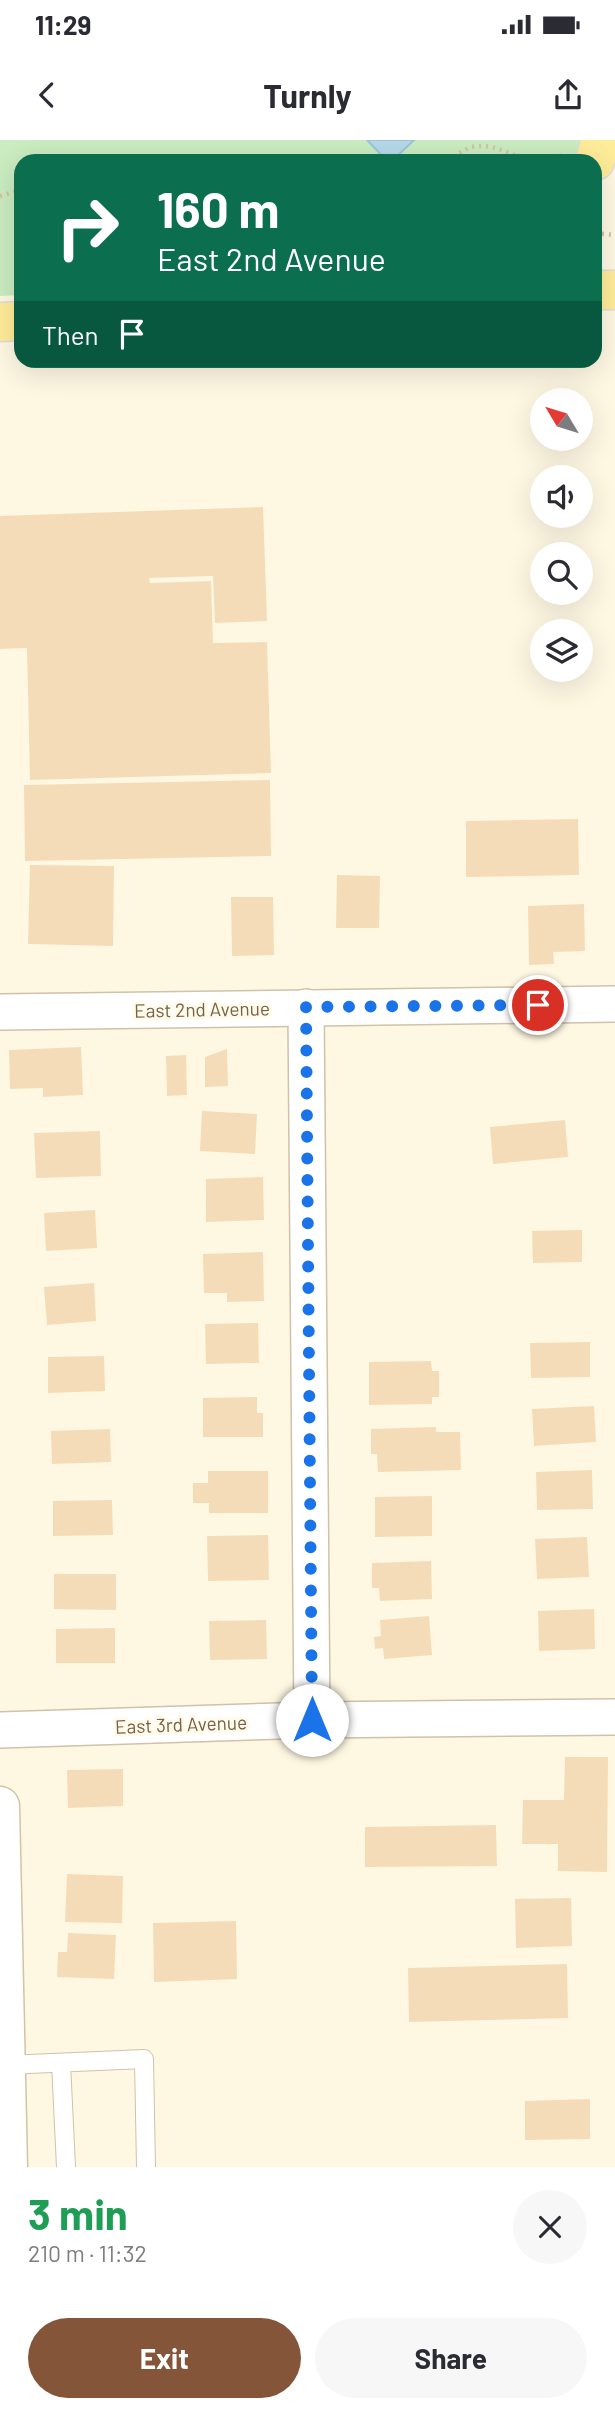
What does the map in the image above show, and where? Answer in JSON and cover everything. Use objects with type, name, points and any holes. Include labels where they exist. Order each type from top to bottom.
[{"type":"street","name":"East 2nd Avenue","points":[[0,1012],[615,1004]]},
{"type":"street","points":[[306,1007],[312,1720]]},
{"type":"street","name":"East 3rd Avenue","points":[[0,1730],[312,1720],[615,1717]]},
{"type":"street","points":[[0,1806],[8,2167]]},
{"type":"lane","points":[[6,2065],[144,2059],[146,2167]]},
{"type":"lane","points":[[61,2063],[66,2167]]},
{"type":"path","points":[[459,154],[472,146],[483,145],[498,146],[515,154]]},
{"type":"green space","points":[[0,140],[581,140],[578,154],[14,154],[14,295],[0,296]]},
{"type":"water","points":[[367,140],[414,140],[399,154],[380,154]]},
{"type":"building","points":[[263,507],[267,621],[215,623],[213,576],[149,578],[150,583],[211,581],[213,643],[267,642],[271,773],[30,780],[27,648],[0,649],[0,516]]},
{"type":"building","points":[[270,780],[271,856],[25,861],[24,785]]},
{"type":"building","points":[[578,819],[579,875],[466,877],[466,821]]},
{"type":"building","points":[[30,865],[114,866],[113,946],[28,944]]},
{"type":"building","points":[[337,875],[380,876],[379,928],[336,928]]},
{"type":"building","points":[[231,897],[273,897],[274,955],[232,956]]},
{"type":"building","points":[[584,904],[585,951],[553,952],[554,964],[529,965],[528,906]]},
{"type":"building","points":[[81,1047],[83,1095],[43,1097],[43,1088],[10,1089],[9,1050]]},
{"type":"building","points":[[227,1049],[228,1086],[205,1087],[205,1057]]},
{"type":"building","points":[[186,1055],[187,1095],[167,1096],[166,1056]]},
{"type":"building","points":[[202,1111],[257,1114],[255,1154],[200,1151]]},
{"type":"building","points":[[565,1120],[568,1157],[493,1164],[490,1127]]},
{"type":"building","points":[[100,1131],[101,1176],[36,1178],[34,1133]]},
{"type":"building","points":[[263,1177],[264,1220],[206,1222],[206,1179]]},
{"type":"building","points":[[95,1210],[97,1248],[46,1251],[44,1213]]},
{"type":"building","points":[[582,1230],[582,1262],[533,1263],[532,1231]]},
{"type":"building","points":[[263,1252],[264,1301],[227,1302],[227,1293],[204,1293],[203,1254]]},
{"type":"building","points":[[94,1283],[96,1321],[47,1325],[44,1287]]},
{"type":"building","points":[[258,1323],[259,1363],[206,1364],[205,1324]]},
{"type":"building","points":[[590,1342],[590,1377],[531,1378],[530,1343]]},
{"type":"building","points":[[104,1356],[105,1391],[48,1393],[48,1357]]},
{"type":"building","points":[[431,1361],[432,1371],[439,1371],[439,1397],[432,1397],[432,1404],[369,1405],[369,1362]]},
{"type":"building","points":[[257,1397],[257,1413],[263,1413],[263,1437],[203,1437],[203,1398]]},
{"type":"building","points":[[594,1406],[596,1442],[534,1446],[532,1409]]},
{"type":"building","points":[[436,1427],[436,1432],[460,1432],[461,1470],[378,1472],[377,1454],[371,1454],[371,1429]]},
{"type":"building","points":[[110,1429],[111,1462],[52,1464],[51,1431]]},
{"type":"building","points":[[592,1470],[593,1509],[537,1510],[536,1472]]},
{"type":"building","points":[[208,1471],[268,1471],[268,1513],[209,1513],[209,1503],[193,1503],[193,1483],[208,1483]]},
{"type":"building","points":[[432,1496],[432,1536],[375,1537],[375,1497]]},
{"type":"building","points":[[112,1500],[113,1535],[53,1536],[53,1501]]},
{"type":"building","points":[[268,1535],[269,1580],[208,1581],[207,1536]]},
{"type":"building","points":[[587,1537],[589,1577],[537,1579],[535,1539]]},
{"type":"building","points":[[431,1561],[432,1599],[380,1601],[379,1588],[372,1588],[372,1563]]},
{"type":"building","points":[[54,1574],[116,1574],[116,1610],[54,1609]]},
{"type":"building","points":[[594,1609],[595,1649],[539,1651],[538,1611]]},
{"type":"building","points":[[429,1616],[432,1655],[384,1659],[383,1648],[375,1649],[374,1637],[381,1636],[380,1620]]},
{"type":"building","points":[[266,1620],[267,1659],[210,1660],[209,1621]]},
{"type":"building","points":[[115,1628],[115,1663],[56,1663],[56,1629]]},
{"type":"building","points":[[565,1757],[608,1757],[607,1872],[558,1871],[558,1844],[522,1844],[523,1800],[564,1800]]},
{"type":"building","points":[[123,1769],[123,1806],[68,1808],[67,1770]]},
{"type":"building","points":[[496,1825],[497,1866],[365,1867],[365,1827]]},
{"type":"building","points":[[67,1874],[123,1876],[122,1923],[65,1922]]},
{"type":"building","points":[[571,1898],[572,1946],[516,1948],[515,1899]]},
{"type":"building","points":[[236,1921],[237,1979],[154,1982],[153,1923]]},
{"type":"building","points":[[68,1933],[116,1935],[114,1979],[57,1977],[58,1952],[67,1952]]},
{"type":"building","points":[[567,1964],[568,2018],[409,2022],[408,1968]]},
{"type":"building","points":[[590,2099],[590,2139],[525,2140],[525,2101]]},
{"type":"route","points":[[312,1720],[306,1007],[538,1005]]}]
